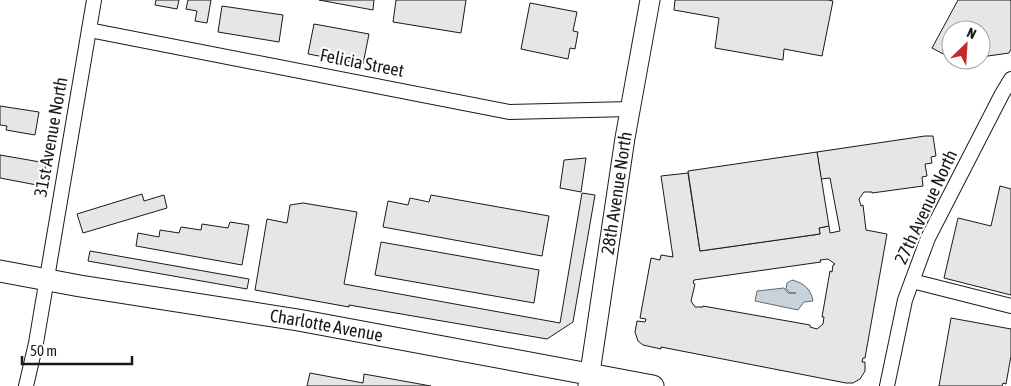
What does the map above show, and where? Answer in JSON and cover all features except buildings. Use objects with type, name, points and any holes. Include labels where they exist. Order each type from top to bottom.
[{"type":"main road","name":"28th Avenue North","points":[[589,380],[630,109],[650,0]]},
{"type":"main road","name":"Charlotte Avenue","points":[[0,271],[298,320],[589,380],[653,386]]},
{"type":"street","name":"31st Avenue North","points":[[26,386],[36,343],[75,103],[94,0]]},
{"type":"street","name":"Felicia Street","points":[[89,30],[509,112],[630,109]]},
{"type":"street","name":"27th Avenue North","points":[[887,386],[900,318],[912,281],[937,219],[1011,79]]},
{"type":"street","points":[[912,281],[1011,306]]},
{"type":"shaded area","points":[[792,280],[806,287],[811,293],[813,301],[804,302],[798,310],[755,301],[757,291],[784,288],[790,293],[786,289],[787,283]]}]
